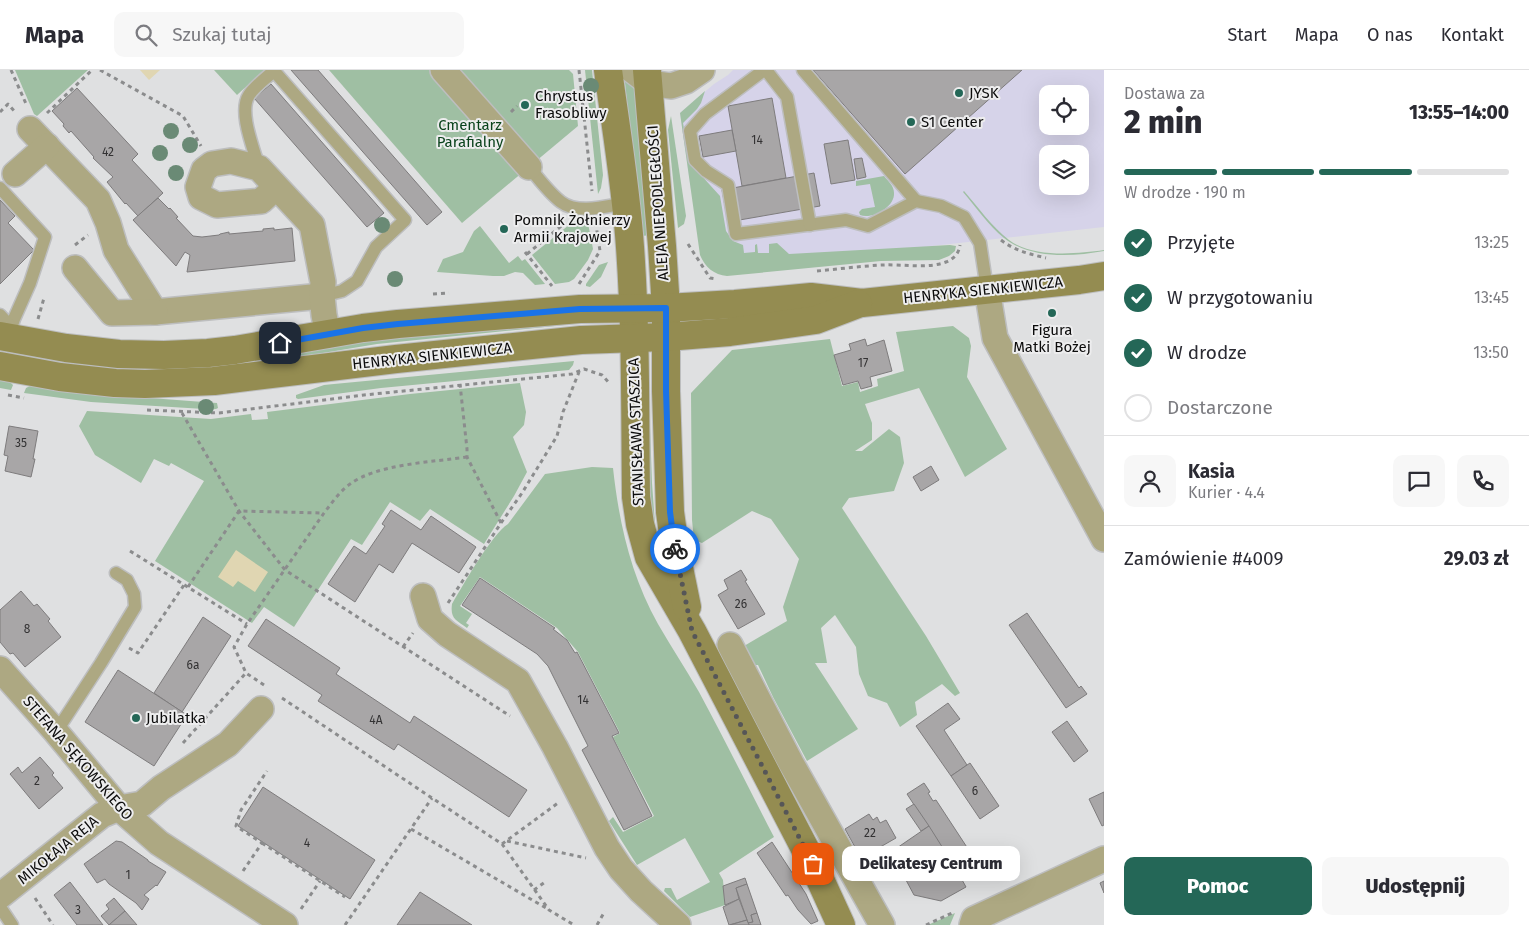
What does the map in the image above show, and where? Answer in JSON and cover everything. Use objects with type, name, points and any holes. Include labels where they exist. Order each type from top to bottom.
[{"type":"street","points":[[443,70],[529,168]]},
{"type":"street","name":"ALEJA NIEPODLEGŁOŚCI","points":[[608,70],[626,203],[634,310]]},
{"type":"street","points":[[643,74],[671,86],[686,81],[702,70]]},
{"type":"street","name":"ALEJA NIEPODLEGŁOŚCI","points":[[643,74],[662,246],[666,337]]},
{"type":"street","points":[[8,181],[38,133],[98,200],[108,222],[116,250],[155,312]]},
{"type":"street","points":[[276,187],[260,200],[217,205],[202,197],[198,187],[204,170],[212,164],[231,160],[259,168],[312,225],[323,282],[322,296],[328,335]]},
{"type":"street","points":[[75,268],[112,313],[155,312],[322,296]]},
{"type":"street","name":"HENRYKA SIENKIEWICZA","points":[[5,329],[66,348],[119,354],[164,355],[235,350],[363,328],[398,324],[580,309],[634,310],[727,305],[811,297],[862,303],[1104,276]]},
{"type":"street","points":[[987,290],[995,338],[1104,538]]},
{"type":"street","name":"HENRYKA SIENKIEWICZA","points":[[0,366],[60,378],[87,381],[145,384],[214,381],[396,359],[582,340],[666,337],[730,332],[816,320],[862,303]]},
{"type":"street","name":"STANISŁAWA STASZICA","points":[[634,310],[636,497],[640,524],[649,557],[692,631],[813,864],[841,925]]},
{"type":"street","name":"STANISŁAWA STASZICA","points":[[666,337],[670,512],[675,548],[692,631]]},
{"type":"street","points":[[423,596],[430,619],[447,634],[518,681],[607,848],[621,869],[641,892],[678,925]]},
{"type":"street","points":[[730,645],[791,763],[882,925]]},
{"type":"street","name":"STEFANA SĘKOWSKIEGO","points":[[0,669],[120,808],[159,843],[293,917]]},
{"type":"street","name":"MIKOŁAJA REJA","points":[[0,896],[102,815],[120,808],[142,804],[161,788],[228,744],[270,698]]},
{"type":"street","points":[[962,919],[974,918],[1104,859]]},
{"type":"lane","points":[[810,224],[786,97],[765,70],[705,114],[690,131],[695,160],[706,171],[728,185],[736,234],[846,220],[868,226],[916,201]]},
{"type":"lane","points":[[803,70],[916,201],[941,206],[964,217],[980,242],[987,290]]},
{"type":"lane","points":[[259,168],[246,118],[245,104],[249,94],[274,71],[405,220],[376,248],[357,281],[342,291],[322,296]]},
{"type":"lane","points":[[529,168],[561,203],[572,208],[594,208],[626,203]]},
{"type":"lane","points":[[5,329],[30,283],[45,237],[8,181]]},
{"type":"lane","points":[[56,732],[135,607],[134,594],[127,580],[116,573]]},
{"type":"lane","points":[[0,907],[12,925]]},
{"type":"path","points":[[11,70],[38,133],[92,70]]},
{"type":"path","points":[[100,70],[183,116],[212,164]]},
{"type":"path","points":[[579,70],[600,251]]},
{"type":"path","points":[[0,112],[8,104],[10,106]]},
{"type":"path","points":[[556,291],[526,253],[565,223]]},
{"type":"path","points":[[1001,240],[1019,251],[1045,258],[1054,258]]},
{"type":"path","points":[[688,244],[710,278],[722,280]]},
{"type":"path","points":[[809,272],[884,265],[939,264],[955,257],[960,251],[960,244]]},
{"type":"path","points":[[501,522],[522,493],[557,436],[578,372]]},
{"type":"path","points":[[182,413],[239,511],[285,570],[514,719]]},
{"type":"path","points":[[466,457],[394,467],[363,476],[350,484],[324,513],[234,647],[246,673],[270,698],[432,798],[502,844],[549,910]]},
{"type":"path","points":[[239,511],[324,513]]},
{"type":"path","points":[[188,588],[239,511]]},
{"type":"path","points":[[130,551],[248,624]]},
{"type":"path","points":[[128,648],[138,653],[184,585]]},
{"type":"path","points":[[177,749],[190,737],[246,673]]},
{"type":"path","points":[[267,772],[241,810],[236,826],[345,897]]},
{"type":"path","points":[[502,844],[577,789]]},
{"type":"path","points":[[345,925],[432,798]]},
{"type":"path","points":[[411,829],[574,925]]},
{"type":"path","points":[[506,840],[588,858]]},
{"type":"path","points":[[243,872],[262,843]]},
{"type":"path","points":[[293,917],[320,880]]},
{"type":"path","points":[[534,890],[546,882]]},
{"type":"path","points":[[30,891],[53,925]]},
{"type":"path","points":[[597,925],[605,911]]},
{"type":"path","points":[[926,925],[962,919]]},
{"type":"shaded area","points":[[733,70],[1104,70],[1104,227],[932,246],[756,272],[691,190],[680,113]]},
{"type":"green space","points":[[15,70],[88,70],[37,116],[34,114]]},
{"type":"green space","points":[[214,70],[264,70],[237,95]]},
{"type":"green space","name":"Cmentarz Parafialny","points":[[329,70],[569,70],[573,74],[578,126],[462,223]]},
{"type":"green space","points":[[585,70],[592,70],[603,175],[598,194]]},
{"type":"green space","points":[[624,73],[636,85],[653,235],[641,236]]},
{"type":"green space","points":[[705,91],[697,109],[683,123],[690,163],[720,196],[726,231],[733,241],[743,245],[744,253],[755,252],[755,245],[757,244],[758,253],[769,253],[769,244],[777,243],[789,254],[950,245],[956,246],[955,251],[939,260],[881,261],[727,276],[714,272],[707,267],[700,255],[680,113]]},
{"type":"green space","points":[[671,116],[686,216],[684,224],[678,228],[668,130]]},
{"type":"green space","points":[[884,176],[894,190],[891,203],[882,211],[871,216],[860,215],[859,212],[862,209],[875,207],[870,184],[856,186],[856,181]]},
{"type":"green space","points":[[964,191],[997,229],[1019,246],[1030,250],[1055,253],[1104,251],[1065,255],[1052,255],[1026,250],[1004,238],[982,216]]},
{"type":"green space","points":[[575,220],[586,220],[588,223],[593,249],[588,260],[574,279],[569,282],[555,284],[532,255]]},
{"type":"green space","points":[[480,226],[509,263],[518,256],[522,261],[525,259],[545,284],[535,285],[523,273],[515,272],[504,276],[493,276],[437,272],[443,259],[463,252],[474,231]]},
{"type":"green space","points":[[608,262],[601,277],[590,287],[586,286],[599,265]]},
{"type":"green space","points":[[574,319],[574,324],[377,344],[245,366],[141,372],[61,365],[0,354],[0,347],[373,339]]},
{"type":"green space","points":[[953,326],[969,338],[971,346],[967,377],[1007,449],[965,477],[919,388],[865,404],[872,423],[872,440],[855,451],[862,451],[889,429],[900,437],[904,463],[894,491],[849,498],[842,508],[926,636],[960,693],[955,696],[942,684],[915,702],[917,715],[900,727],[887,703],[868,696],[859,674],[856,647],[835,615],[821,628],[827,663],[815,663],[858,729],[807,761],[758,665],[753,665],[744,646],[787,621],[783,607],[799,559],[771,519],[752,511],[702,543],[694,540],[692,520],[691,393],[732,350],[830,339],[842,386],[858,382],[860,392],[878,386],[877,379],[904,371],[896,332]]},
{"type":"green space","points":[[574,361],[569,370],[296,398],[296,395],[324,385]]},
{"type":"green space","points":[[0,380],[10,382],[13,385],[11,390],[0,388]]},
{"type":"green space","points":[[520,383],[526,412],[524,425],[513,437],[527,472],[484,544],[430,509],[420,521],[390,502],[362,545],[351,539],[294,627],[264,607],[252,623],[155,561],[204,481],[171,463],[169,466],[154,459],[141,483],[95,455],[79,426],[87,411],[211,419],[251,414],[252,420],[268,419],[267,412],[410,394]]},
{"type":"green space","points":[[30,386],[99,395],[217,403],[218,408],[205,410],[91,402],[24,393],[26,388]]},
{"type":"green space","points":[[644,399],[649,399],[654,526],[650,520]]},
{"type":"green space","points":[[592,467],[613,468],[623,529],[640,587],[663,633],[699,692],[774,837],[719,873],[723,880],[725,905],[690,917],[664,891],[665,888],[671,888],[677,900],[710,882],[685,838],[637,865],[609,821],[613,817],[623,832],[654,816],[613,737],[620,733],[578,652],[557,628],[480,577],[460,606],[472,614],[466,623],[469,625],[467,628],[455,619],[452,613],[452,604],[478,561],[545,474]]},
{"type":"green space","points":[[955,913],[950,925],[930,925],[930,924]]},
{"type":"sand","points":[[140,70],[160,70],[149,80]]},
{"type":"sand","points":[[236,550],[268,572],[255,592],[238,581],[233,587],[218,577]]},
{"type":"building","points":[[291,70],[318,70],[442,212],[427,225]]},
{"type":"building","name":"S1 Center","points":[[813,70],[1022,70],[905,174]]},
{"type":"building","points":[[271,84],[384,213],[367,227],[254,98]]},
{"type":"building","points":[[77,88],[138,154],[132,160],[163,193],[138,216],[125,204],[107,182],[113,177],[93,158],[71,131],[69,133],[63,126],[64,124],[52,111]]},
{"type":"building","points":[[772,98],[786,178],[742,186],[728,106]]},
{"type":"building","points":[[732,130],[736,151],[703,157],[699,136]]},
{"type":"building","points":[[848,140],[855,180],[831,184],[824,144]]},
{"type":"building","points":[[862,158],[866,177],[857,179],[854,159]]},
{"type":"building","points":[[814,173],[820,206],[728,222],[722,190]]},
{"type":"building","points":[[158,198],[170,208],[178,217],[176,218],[193,236],[202,237],[229,232],[229,234],[263,231],[263,229],[292,228],[295,261],[187,272],[190,255],[185,252],[176,266],[133,220]]},
{"type":"building","points":[[0,200],[15,216],[8,223],[34,250],[0,284]]},
{"type":"building","points":[[865,339],[867,346],[884,340],[892,371],[870,377],[872,386],[861,389],[858,381],[843,385],[834,355],[851,350],[849,344]]},
{"type":"building","points":[[9,426],[38,431],[31,477],[5,471],[8,456],[4,455]]},
{"type":"building","points":[[931,466],[939,480],[921,491],[913,477]]},
{"type":"building","points":[[391,510],[421,530],[431,516],[476,547],[459,573],[412,543],[393,573],[379,564],[355,602],[328,584],[354,546],[366,554],[385,526],[382,524]]},
{"type":"building","points":[[741,570],[747,580],[745,581],[765,614],[738,629],[718,595],[728,589],[724,580]]},
{"type":"building","points":[[480,578],[555,628],[553,629],[567,640],[575,653],[577,652],[619,733],[612,736],[652,816],[624,830],[582,750],[588,746],[548,666],[537,654],[462,605]]},
{"type":"building","points":[[21,591],[34,606],[37,604],[50,619],[48,621],[61,637],[25,667],[0,642],[0,610]]},
{"type":"building","points":[[1027,613],[1079,688],[1081,686],[1087,694],[1066,708],[1009,625]]},
{"type":"building","points":[[203,617],[231,636],[182,712],[154,693]]},
{"type":"building","points":[[266,619],[340,668],[336,674],[410,723],[414,716],[527,790],[509,817],[398,744],[394,750],[318,701],[322,695],[248,646]]},
{"type":"building","name":"Jubilatka","points":[[118,670],[187,715],[154,766],[85,722]]},
{"type":"building","points":[[948,703],[960,719],[944,730],[967,765],[951,776],[916,726]]},
{"type":"building","points":[[1067,721],[1088,751],[1074,762],[1052,732]]},
{"type":"building","points":[[40,757],[54,773],[52,775],[63,788],[39,809],[10,774],[18,767],[22,773]]},
{"type":"building","points":[[970,763],[999,806],[980,819],[951,776]]},
{"type":"building","points":[[924,783],[933,801],[936,800],[974,858],[956,869],[907,794]]},
{"type":"building","points":[[263,787],[375,860],[350,899],[238,826]]},
{"type":"building","points":[[1104,792],[1104,825],[1102,826],[1089,799]]},
{"type":"building","points":[[914,804],[929,826],[921,831],[906,809]]},
{"type":"building","points":[[869,814],[873,820],[877,817],[880,823],[886,820],[896,838],[861,858],[845,829]]},
{"type":"building","points":[[929,826],[966,887],[941,901],[914,895],[891,852]]},
{"type":"building","points":[[116,841],[122,842],[166,872],[157,886],[144,895],[149,899],[142,910],[136,903],[109,884],[105,879],[97,883],[84,864]]},
{"type":"building","points":[[772,842],[806,894],[818,921],[811,924],[798,910],[788,895],[786,896],[757,853]]},
{"type":"building","points":[[745,878],[747,884],[736,888],[739,899],[725,905],[723,886]]},
{"type":"building","points":[[1104,881],[1104,893],[1100,883]]},
{"type":"building","points":[[70,882],[103,925],[77,925],[54,895]]},
{"type":"building","points":[[747,884],[757,913],[751,915],[753,922],[748,923],[736,888]]},
{"type":"building","points":[[420,892],[472,925],[397,925]]},
{"type":"building","points":[[114,898],[125,911],[109,925],[101,916],[109,909],[106,905]]},
{"type":"building","points":[[739,899],[747,920],[729,925],[723,907]]},
{"type":"building","points":[[125,911],[137,925],[109,925]]},
{"type":"building","points":[[757,913],[761,925],[749,925],[748,923],[753,922],[751,915]]},
{"type":"building","points":[[747,920],[749,925],[730,925]]},
{"type":"way so far","points":[[675,549],[692,631],[813,864]]},
{"type":"place","name":"JYSK","points":[[959,93]]},
{"type":"place","name":"Chrystus Frasobliwy","points":[[525,105]]},
{"type":"place","name":"S1 Center","points":[[911,122]]},
{"type":"place","name":"Pomnik Żołnierzy Armii Krajowej","points":[[504,229]]},
{"type":"place","name":"Figura Matki Bożej","points":[[1052,313]]},
{"type":"place","name":"Jubilatka","points":[[136,718]]},
{"type":"place","name":"Delikatesy Centrum","points":[[813,864]]},
{"type":"route","points":[[280,343],[363,328],[398,324],[580,309],[634,310],[666,308],[666,391],[670,512],[675,549]]}]
